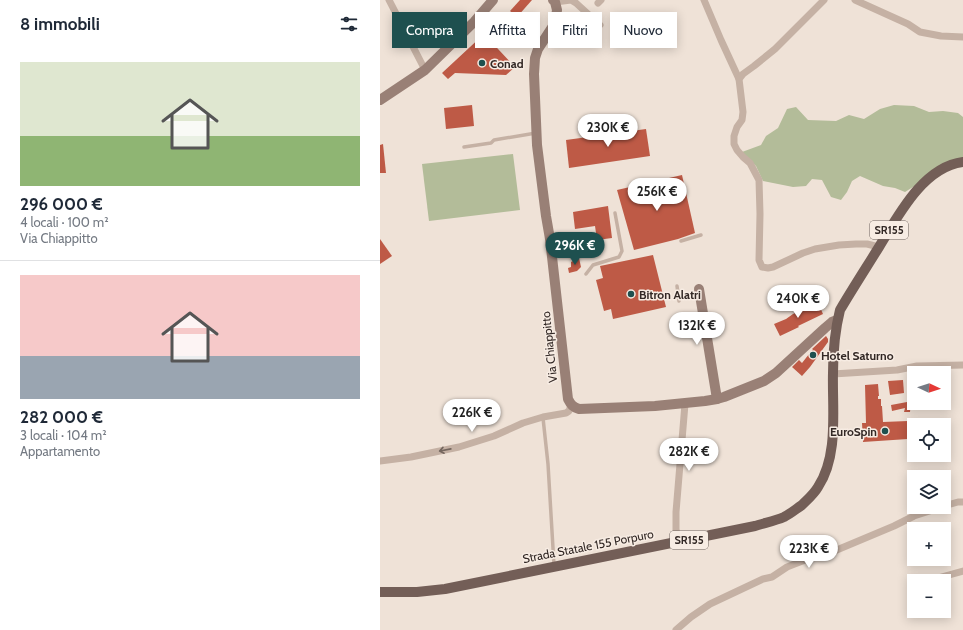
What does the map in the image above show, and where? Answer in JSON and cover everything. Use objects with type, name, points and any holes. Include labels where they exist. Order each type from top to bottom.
[{"type":"main road","name":"Strada Statale 155 Porpuro","points":[[380,592],[417,592],[445,589],[755,526],[784,516],[797,508],[810,498],[818,487],[824,475],[832,444],[833,374],[837,320],[840,310],[889,229],[917,190],[931,177],[946,167],[963,162]]},
{"type":"street","points":[[389,0],[426,70]]},
{"type":"street","points":[[380,100],[426,70],[474,22],[493,0]]},
{"type":"street","points":[[554,1],[571,0],[586,12]]},
{"type":"street","points":[[704,0],[720,40],[739,79],[743,112],[742,120],[737,127],[734,136],[734,144],[737,150],[750,163],[759,180],[759,260],[762,267],[773,267],[803,253],[839,245],[867,244],[879,247]]},
{"type":"street","points":[[739,79],[743,74],[775,49],[824,0]]},
{"type":"street","points":[[855,0],[908,24],[920,32],[934,36],[963,37]]},
{"type":"street","name":"Via Chiappitto","points":[[554,1],[557,10],[555,23],[538,49],[535,58],[534,74],[537,145],[550,239],[568,399],[571,405]]},
{"type":"street","points":[[699,289],[717,400]]},
{"type":"street","points":[[380,462],[459,447],[494,436],[523,423],[566,413],[570,411],[571,405],[574,408],[579,409],[656,406],[717,400],[764,381],[776,373],[825,328],[837,320]]},
{"type":"street","points":[[833,374],[897,370],[917,366],[963,365]]},
{"type":"street","points":[[678,542],[676,512],[685,404]]},
{"type":"street","points":[[951,505],[961,503]]},
{"type":"street","points":[[676,630],[691,617],[710,604],[763,579],[772,577],[787,567],[832,552],[920,514]]},
{"type":"street","points":[[951,574],[963,571]]},
{"type":"lane","points":[[464,147],[491,143],[494,140],[537,133]]},
{"type":"lane","points":[[586,274],[593,265],[619,257],[622,251],[615,213]]},
{"type":"lane","points":[[681,241],[701,236]]},
{"type":"lane","points":[[677,286],[679,301]]},
{"type":"lane","points":[[543,418],[548,464],[554,566]]},
{"type":"green space","points":[[894,105],[914,106],[929,112],[943,111],[958,113],[963,117],[963,160],[905,192],[895,188],[883,186],[860,176],[852,181],[841,200],[831,197],[822,180],[812,179],[806,186],[793,187],[763,181],[756,166],[742,152],[761,145],[766,136],[778,128],[787,109],[796,107],[808,120],[836,121],[849,115],[864,119],[880,109]]},
{"type":"green space","points":[[513,154],[520,210],[429,221],[422,164]]},
{"type":"building","points":[[520,0],[532,0],[521,12],[510,11]]},
{"type":"building","points":[[475,42],[475,48],[497,48],[515,67],[506,75],[455,73],[448,79],[442,73]]},
{"type":"building","points":[[472,105],[474,126],[446,129],[444,108]]},
{"type":"building","points":[[646,129],[650,156],[569,168],[566,140]]},
{"type":"building","points":[[383,144],[386,173],[380,173],[380,145]]},
{"type":"building","points":[[682,175],[695,233],[678,239],[634,250],[617,190]]},
{"type":"building","points":[[608,206],[612,238],[597,240],[595,226],[575,229],[573,212]]},
{"type":"building","points":[[380,239],[392,256],[380,264]]},
{"type":"building","name":"Bitron Alatri","points":[[653,255],[666,307],[613,319],[611,309],[604,311],[596,280],[603,278],[600,266]]},
{"type":"building","points":[[579,258],[581,267],[577,271],[569,273],[568,268],[571,267],[571,262]]},
{"type":"building","points":[[818,303],[823,314],[780,336],[774,324]]},
{"type":"building","name":"Hotel Saturno","points":[[826,336],[828,342],[802,376],[792,367],[799,360],[802,363],[812,349]]},
{"type":"building","points":[[903,380],[904,393],[890,395],[888,381]]},
{"type":"building","points":[[878,384],[878,399],[881,399],[883,422],[907,421],[907,439],[863,442],[862,423],[866,423],[865,385]]},
{"type":"building","points":[[907,402],[907,410],[910,410],[910,412],[904,412],[905,408],[892,411],[891,405]]},
{"type":"place","name":"Conad","points":[[482,63]]},
{"type":"place","name":"Bitron Alatri","points":[[631,294]]},
{"type":"place","name":"Hotel Saturno","points":[[813,355]]},
{"type":"place","name":"EuroSpin","points":[[885,431]]}]
